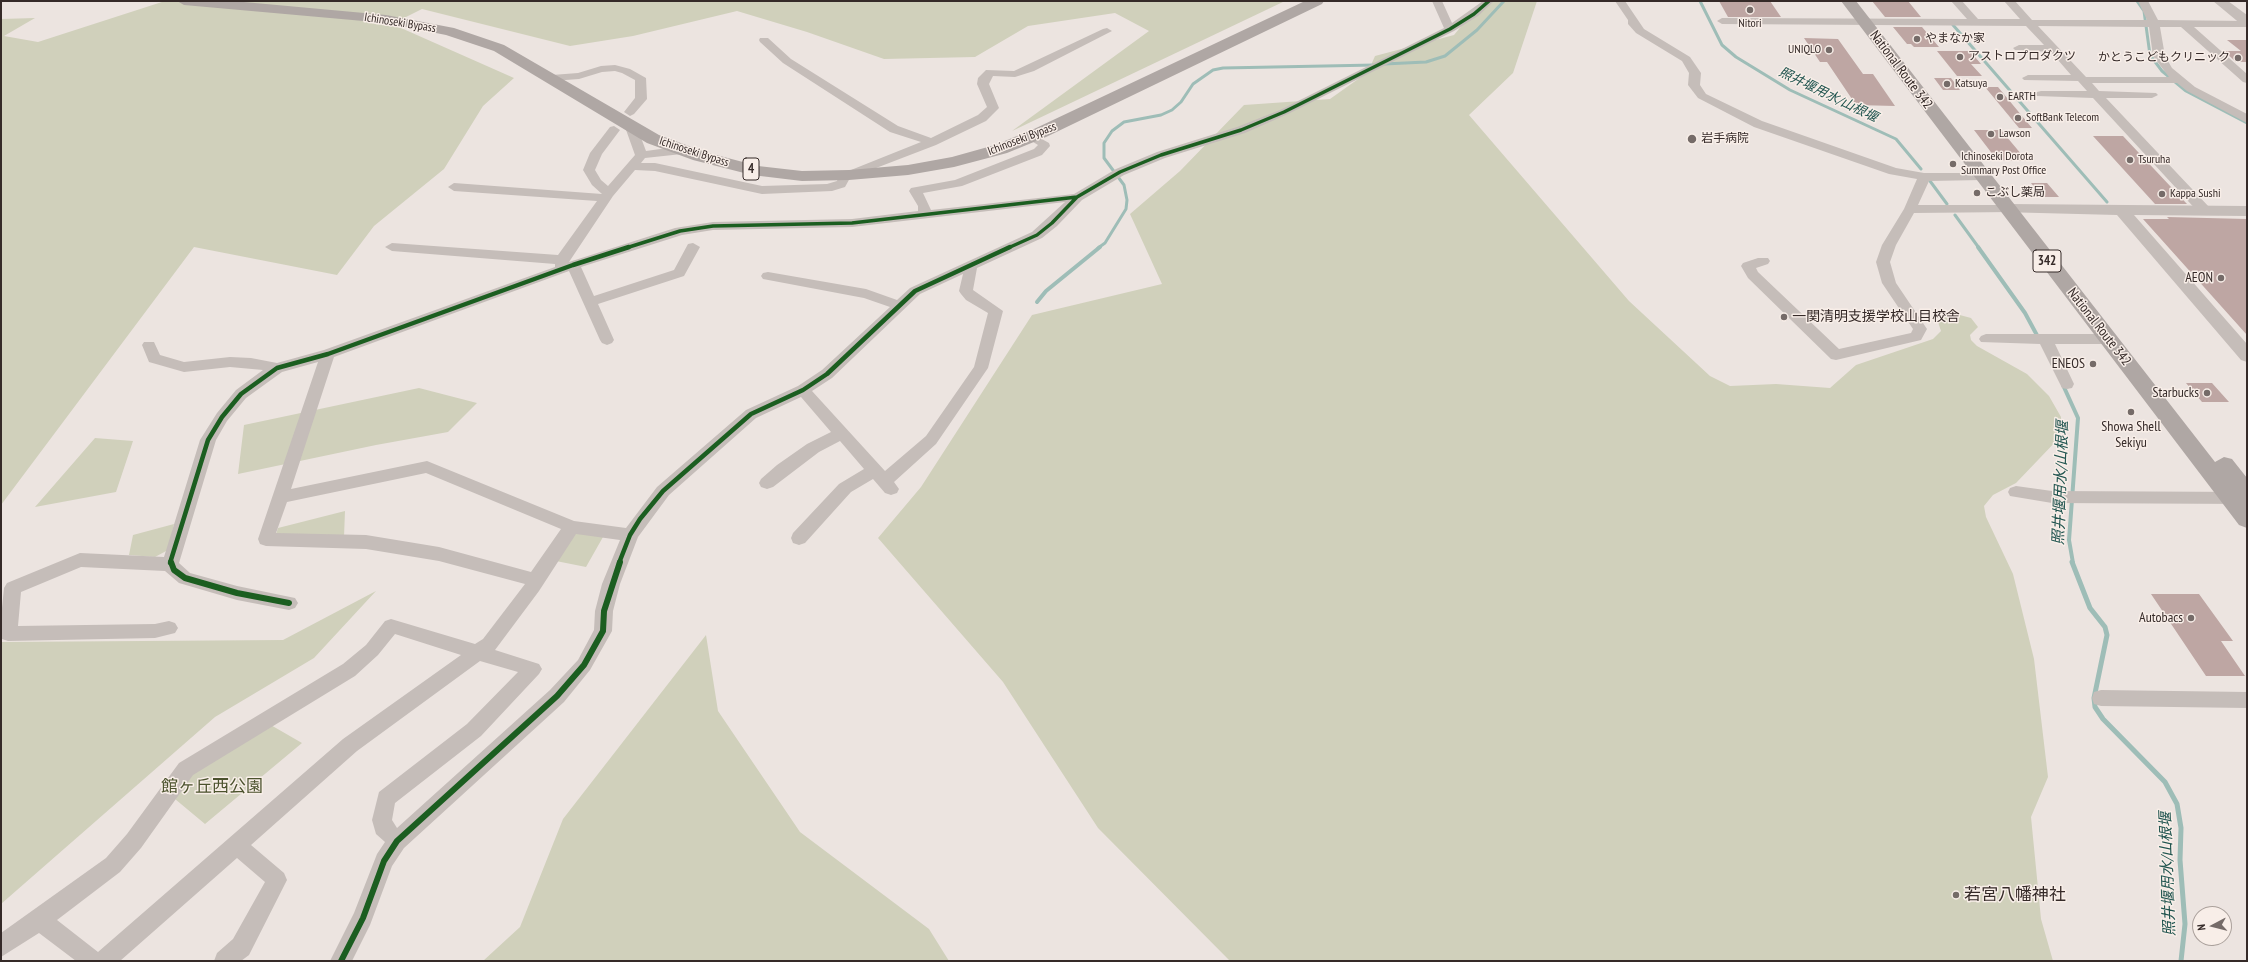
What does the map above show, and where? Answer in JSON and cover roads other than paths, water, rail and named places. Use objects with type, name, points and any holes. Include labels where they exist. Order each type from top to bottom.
[{"type":"highway","name":"Ichinoseki Bypass","points":[[184,1],[386,19],[448,31],[499,48],[630,119],[653,139],[682,150],[758,171],[802,176],[846,175],[908,170],[954,162],[1001,149],[1031,137],[1317,1]]},
{"type":"highway","name":"National Route 342","points":[[1848,1],[1871,22],[2015,209],[2241,496],[2247,520]]},
{"type":"highway","name":"National Route 342","points":[[1861,1],[1871,22],[1982,176],[2015,209],[2108,339],[2241,496]]},
{"type":"street","points":[[1437,1],[1450,29]]},
{"type":"street","points":[[341,961],[363,918],[384,861],[397,841],[557,696],[584,665],[602,631],[604,611],[611,584],[630,535],[640,519],[663,491],[751,414],[803,390],[827,374],[915,291],[1037,235],[1052,223],[1077,197],[1120,172],[1241,130],[1284,112],[1450,29],[1474,14],[1489,1]]},
{"type":"street","points":[[1620,1],[1633,20],[1633,24],[1640,31],[1686,59],[1695,73],[1694,85],[1702,96],[1758,124],[1893,171],[1924,177],[1982,176]]},
{"type":"street","points":[[1956,1],[1975,22]]},
{"type":"street","points":[[2009,1],[2205,211]]},
{"type":"street","points":[[2143,1],[2154,24],[2158,56],[2168,70],[2179,80],[2211,101],[2247,119]]},
{"type":"street","points":[[2220,1],[2247,23]]},
{"type":"street","points":[[1722,21],[2154,24],[2247,23]]},
{"type":"street","points":[[2184,24],[2247,80]]},
{"type":"street","points":[[631,166],[655,167],[762,190],[828,188],[841,184],[846,175],[932,142],[982,118],[993,108],[985,93],[983,84],[984,78],[990,72],[1015,74],[1030,69],[1107,32]]},
{"type":"street","points":[[764,40],[787,61],[829,86],[894,129],[932,142]]},
{"type":"street","points":[[2019,48],[2054,49]]},
{"type":"street","points":[[552,78],[579,76],[601,69],[615,68],[626,71],[640,78],[642,88],[641,99],[630,119],[641,154]]},
{"type":"street","points":[[2028,78],[2179,80]]},
{"type":"street","points":[[2042,94],[2152,94]]},
{"type":"street","points":[[608,195],[596,182],[589,170],[596,153],[614,130]]},
{"type":"street","points":[[925,214],[924,206],[915,191],[958,183],[1038,152],[1044,146],[1043,143],[1031,137]]},
{"type":"street","points":[[565,264],[608,195],[641,154],[682,150]]},
{"type":"street","points":[[1763,261],[1748,266],[1753,275],[1836,355],[1916,337],[1920,329],[1889,283],[1883,262],[1889,245],[1910,209],[1924,177]]},
{"type":"street","points":[[454,187],[608,195]]},
{"type":"street","points":[[170,564],[208,440],[222,417],[241,394],[277,368],[328,354],[565,264],[680,231],[713,226],[852,223],[1077,197]]},
{"type":"street","points":[[1910,209],[2247,211]]},
{"type":"street","points":[[2122,211],[2247,356]]},
{"type":"street","points":[[392,247],[565,264]]},
{"type":"street","points":[[589,302],[679,273],[693,247]]},
{"type":"street","points":[[565,264],[589,302],[607,340]]},
{"type":"street","points":[[799,538],[845,488],[884,480],[931,440],[980,368],[996,311],[971,297],[966,291],[970,277],[970,266]]},
{"type":"street","points":[[768,276],[866,294],[899,305]]},
{"type":"street","points":[[1986,339],[2108,339]]},
{"type":"street","points":[[2045,339],[2067,384]]},
{"type":"street","points":[[149,345],[154,358],[184,367],[230,362],[251,363],[277,368]]},
{"type":"street","points":[[328,354],[266,538],[366,542],[439,554],[535,580]]},
{"type":"street","points":[[803,390],[884,480]]},
{"type":"street","points":[[767,483],[783,468],[813,448],[843,433]]},
{"type":"street","points":[[280,497],[427,467],[572,527],[630,535]]},
{"type":"street","points":[[2016,492],[2052,497],[2241,496]]},
{"type":"street","points":[[104,961],[350,745],[490,644],[533,586],[535,580],[572,527]]},
{"type":"street","points":[[170,564],[80,560],[13,588],[8,634],[155,632],[170,628]]},
{"type":"street","points":[[170,564],[174,570],[185,578],[237,593],[289,603]]},
{"type":"street","points":[[1,946],[40,920],[113,865],[134,841],[186,769],[349,670],[372,650],[391,626],[533,669],[474,730],[386,798],[382,820],[383,827],[397,841]]},
{"type":"street","points":[[2101,698],[2247,700]]},
{"type":"street","points":[[225,961],[241,947],[277,880],[237,844]]},
{"type":"street","points":[[40,920],[92,961]]},
{"type":"waterway","points":[[1384,64],[1426,62],[1445,56],[1477,30],[1504,1]]},
{"type":"waterway","name":"照井堰用水/山根堰","points":[[1700,1],[1722,45],[1736,57],[1790,90],[1896,139],[1921,169]]},
{"type":"waterway","points":[[2137,1],[2144,11],[2150,55],[2162,71],[2186,91],[2247,123]]},
{"type":"waterway","points":[[1953,25],[2107,202]]},
{"type":"waterway","points":[[1098,248],[1105,243],[1126,209],[1127,200],[1124,185],[1104,158],[1104,143],[1112,131],[1124,122],[1161,115],[1172,110],[1181,102],[1193,84],[1213,70],[1223,68],[1375,65]]},
{"type":"waterway","name":"照井堰用水/山根堰","points":[[1930,181],[1947,204]]},
{"type":"waterway","name":"照井堰用水/山根堰","points":[[1955,215],[1979,248]]},
{"type":"waterway","points":[[1037,302],[1046,291],[1100,247]]},
{"type":"waterway","name":"照井堰用水/山根堰","points":[[1978,247],[2025,313],[2039,339]]},
{"type":"waterway","name":"照井堰用水/山根堰","points":[[2063,385],[2078,418],[2069,540],[2073,563]]},
{"type":"waterway","name":"照井堰用水/山根堰","points":[[2072,562],[2090,608],[2105,627],[2107,635],[2094,698],[2095,707],[2103,719],[2165,782],[2177,804],[2181,828],[2180,860],[2185,924],[2181,961]]},
{"type":"place","name":"Nitori","points":[[1750,10]]},
{"type":"place","name":"やまなか家","points":[[1917,39]]},
{"type":"place","name":"UNIQLO","points":[[1829,50]]},
{"type":"place","name":"アストロプロダクツ","points":[[1960,57]]},
{"type":"place","name":"かとうこどもクリニック","points":[[2238,58]]},
{"type":"place","name":"Katsuya","points":[[1947,84]]},
{"type":"place","name":"EARTH","points":[[2000,97]]},
{"type":"place","name":"SoftBank Telecom","points":[[2018,118]]},
{"type":"place","name":"Lawson","points":[[1991,134]]},
{"type":"place","name":"岩手病院","points":[[1692,139]]},
{"type":"place","name":"Tsuruha","points":[[2130,160]]},
{"type":"place","name":"Ichinoseki Dorota Summary Post Office","points":[[1953,164]]},
{"type":"place","name":"こぶし薬局","points":[[1977,193]]},
{"type":"place","name":"Kappa Sushi","points":[[2162,194]]},
{"type":"place","name":"AEON","points":[[2221,278]]},
{"type":"place","name":"一関清明支援学校山目校舎","points":[[1784,317]]},
{"type":"place","name":"ENEOS","points":[[2093,364]]},
{"type":"place","name":"Starbucks","points":[[2207,393]]},
{"type":"place","name":"Showa Shell Sekiyu","points":[[2131,412]]},
{"type":"place","name":"Autobacs","points":[[2191,618]]},
{"type":"place","name":"若宮八幡神社","points":[[1956,895]]},
{"type":"park label","name":"館ヶ丘西公園","points":[[212,787]]}]
